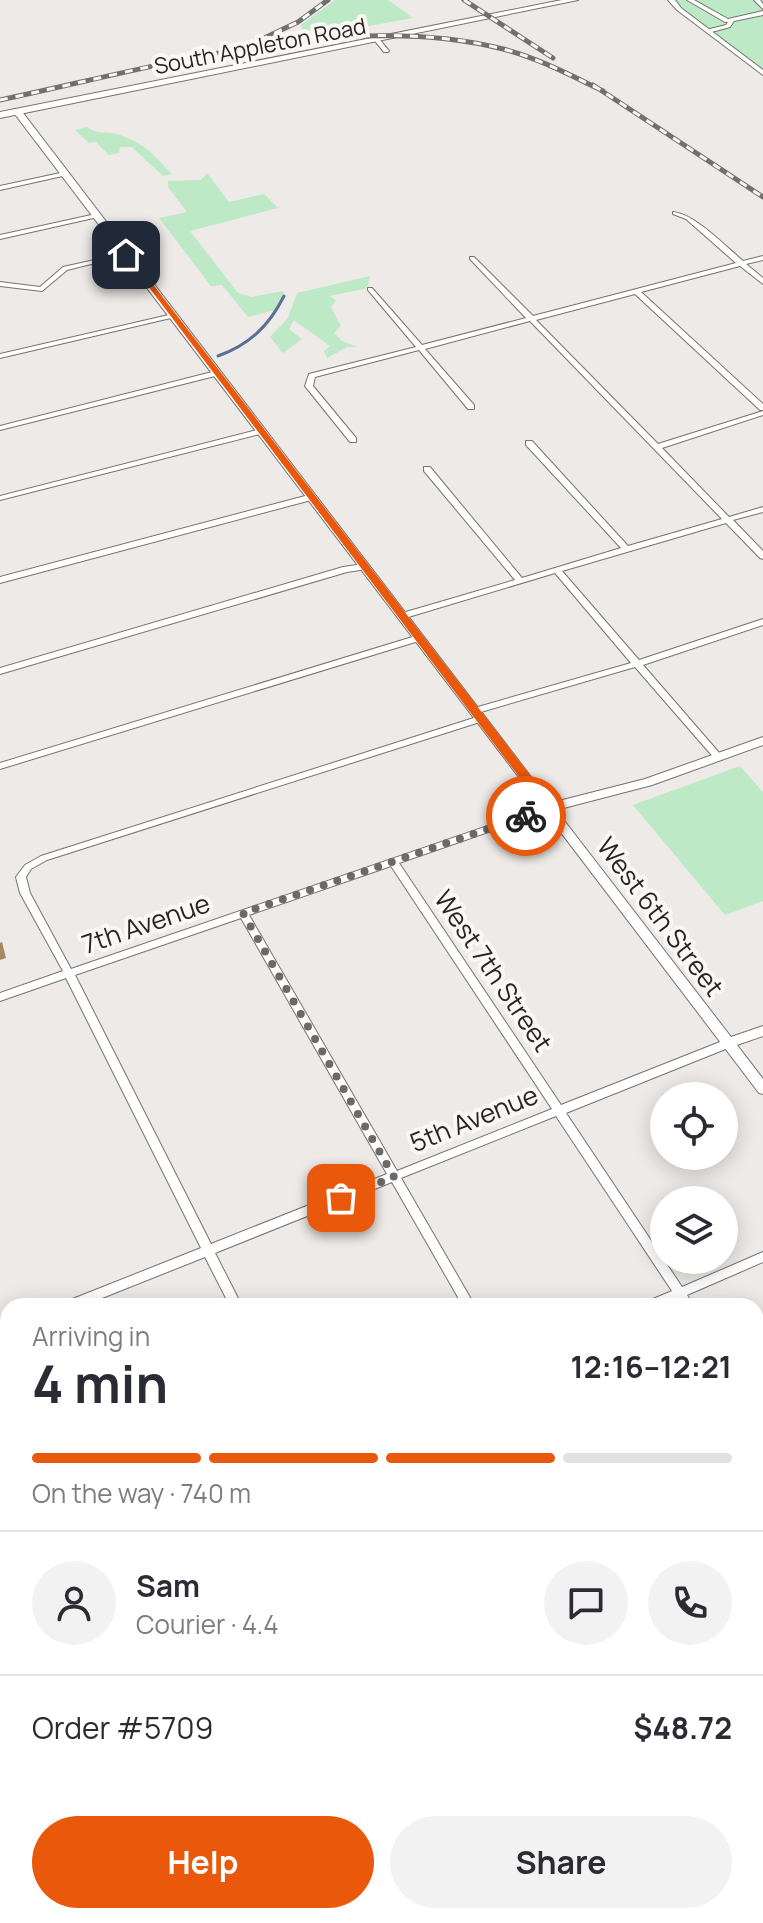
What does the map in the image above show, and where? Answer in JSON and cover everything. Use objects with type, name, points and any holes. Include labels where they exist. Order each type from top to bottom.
[{"type":"main road","name":"South Appleton Road","points":[[0,115],[574,0]]},
{"type":"street","points":[[671,0],[763,73]]},
{"type":"street","points":[[679,9],[693,2],[721,19],[732,20],[763,10],[757,0]]},
{"type":"street","points":[[708,31],[728,26],[732,20]]},
{"type":"street","points":[[378,41],[386,51]]},
{"type":"street","name":"West 6th Street","points":[[17,111],[763,1089]]},
{"type":"street","points":[[0,188],[65,174]]},
{"type":"street","points":[[675,213],[688,218],[763,282]]},
{"type":"street","points":[[0,237],[96,216]]},
{"type":"street","points":[[0,284],[42,289],[65,268],[126,255]]},
{"type":"street","points":[[472,258],[763,556]]},
{"type":"street","points":[[353,440],[309,386],[315,374],[763,258]]},
{"type":"street","points":[[92,262],[122,277],[142,276]]},
{"type":"street","points":[[370,289],[471,407]]},
{"type":"street","points":[[636,291],[763,411],[657,447]]},
{"type":"street","points":[[0,356],[173,316]]},
{"type":"street","points":[[0,428],[216,373]]},
{"type":"street","points":[[0,498],[261,431]]},
{"type":"street","points":[[529,443],[627,550]]},
{"type":"street","points":[[427,469],[521,582]]},
{"type":"street","points":[[0,580],[312,497]]},
{"type":"street","points":[[402,616],[763,509]]},
{"type":"street","points":[[0,671],[346,569],[364,567]]},
{"type":"street","points":[[557,571],[718,757]]},
{"type":"street","points":[[232,1298],[25,893],[21,877],[25,869],[44,858],[763,622]]},
{"type":"street","points":[[0,766],[419,638]]},
{"type":"street","name":"7th Avenue","points":[[0,997],[549,808],[648,782],[763,741]]},
{"type":"street","name":"West 7th Street","points":[[393,861],[683,1298]]},
{"type":"street","points":[[243,913],[464,1298]]},
{"type":"street","name":"5th Avenue","points":[[89,1298],[763,1031]]},
{"type":"street","points":[[668,1298],[763,1257]]},
{"type":"green space","points":[[335,0],[388,0],[413,18],[364,27],[303,31],[301,25]]},
{"type":"green space","points":[[671,0],[763,0],[763,73],[679,9]]},
{"type":"green space","points":[[87,127],[135,142],[148,150],[172,174],[163,176],[132,147],[120,147],[119,153],[109,155],[96,142],[89,143],[75,130]]},
{"type":"green space","points":[[207,173],[229,202],[264,194],[278,208],[190,231],[238,293],[252,297],[283,291],[284,296],[274,310],[248,317],[222,285],[211,286],[159,218],[187,212],[168,187],[168,181],[201,180]]},
{"type":"green space","points":[[370,276],[364,289],[329,296],[336,300],[331,307],[341,326],[334,333],[342,341],[358,347],[347,347],[327,358],[324,351],[330,346],[294,320],[289,329],[302,339],[283,353],[270,337],[288,318],[297,293]]},
{"type":"green space","points":[[740,766],[763,792],[763,901],[725,915],[633,805]]},
{"type":"waterway","points":[[218,356],[257,333],[284,296]]},
{"type":"railway","points":[[260,40],[298,22],[328,0]]},
{"type":"railway","points":[[464,0],[553,58]]},
{"type":"railway","points":[[0,100],[186,59],[251,48],[316,39],[381,36],[443,38],[503,49],[541,62],[600,90]]},
{"type":"railway","points":[[593,85],[600,90]]},
{"type":"railway","points":[[600,90],[763,197]]},
{"type":"way so far","points":[[341,1198],[394,1177],[243,913],[526,816]]},
{"type":"route","points":[[126,255],[549,808],[526,816]]}]
